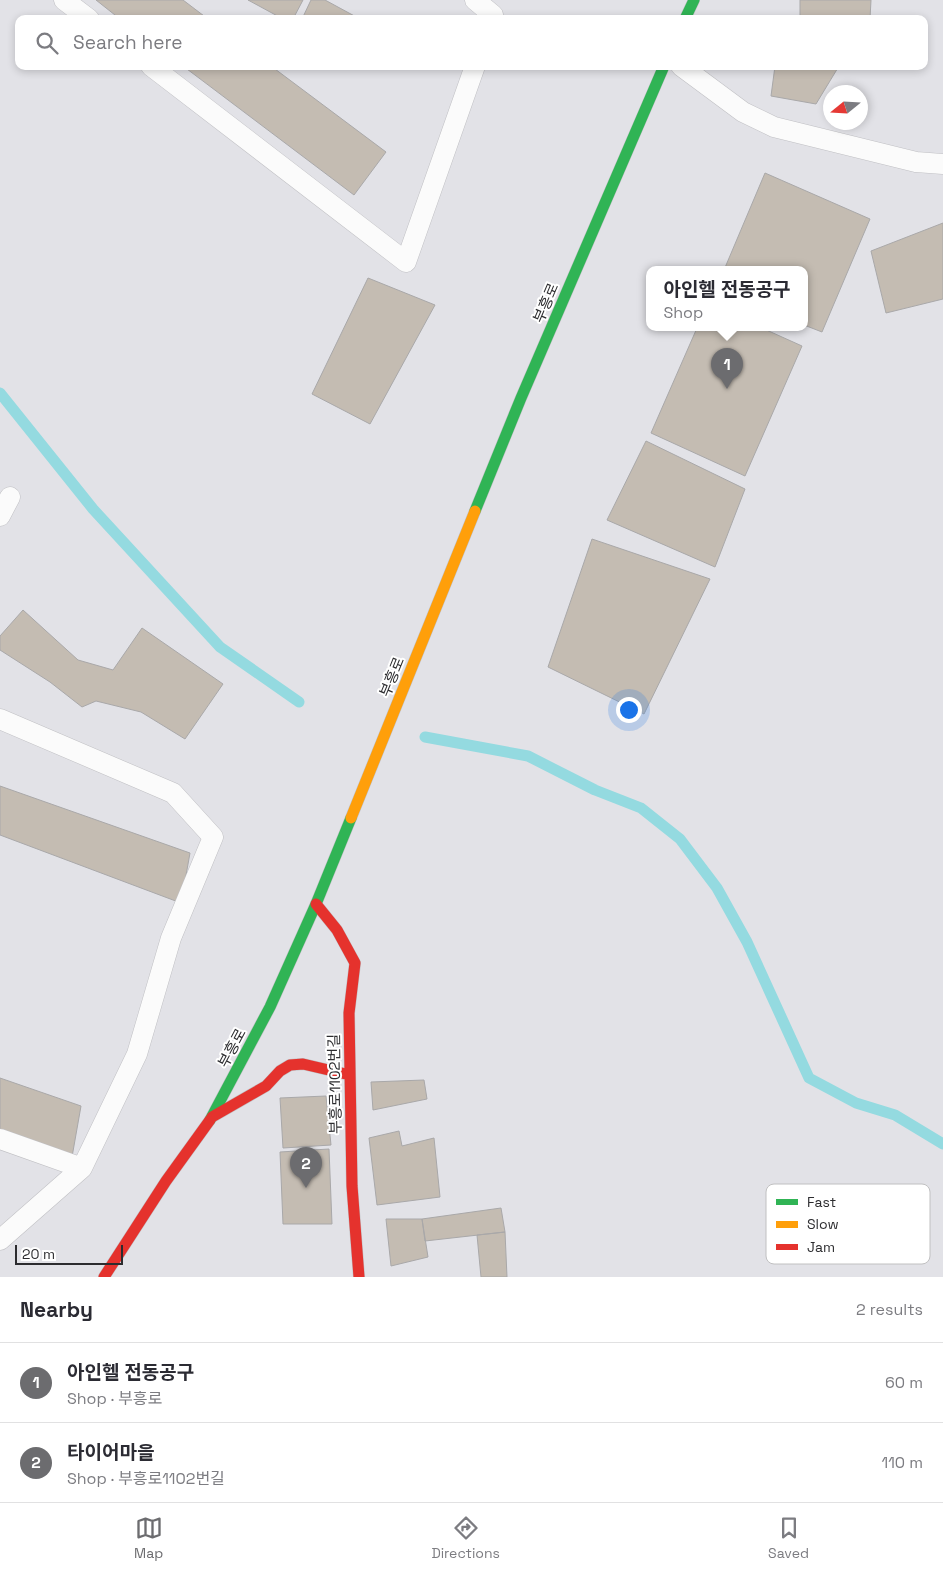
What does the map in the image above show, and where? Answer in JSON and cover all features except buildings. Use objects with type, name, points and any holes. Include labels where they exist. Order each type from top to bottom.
[{"type":"main road","points":[[687,15],[694,0]]},
{"type":"main road","name":"부흥로","points":[[104,1277],[166,1181],[212,1117],[270,1007],[316,904],[521,398],[662,70]]},
{"type":"main road","name":"부흥로1102번길","points":[[316,904],[337,930],[355,963],[349,1013],[352,1186],[359,1277]]},
{"type":"main road","points":[[212,1117],[266,1086],[280,1071],[290,1065],[303,1064],[350,1075]]},
{"type":"lane","points":[[64,0],[84,15]]},
{"type":"lane","points":[[475,0],[493,15]]},
{"type":"lane","points":[[156,70],[406,262],[474,70]]},
{"type":"lane","points":[[686,70],[743,112],[774,127],[916,162],[943,164]]},
{"type":"lane","points":[[0,516],[10,497]]},
{"type":"lane","points":[[0,720],[173,793],[213,837],[171,938],[137,1054],[82,1168],[0,1240]]},
{"type":"lane","points":[[0,1139],[82,1168]]},
{"type":"waterway","points":[[0,393],[93,509],[220,647],[299,702]]},
{"type":"waterway","points":[[425,737],[528,756],[595,790],[641,808],[680,839],[717,888],[747,942],[809,1078],[856,1103],[895,1115],[943,1144]]},
{"type":"traffic: fast","points":[[687,15],[694,0]]},
{"type":"traffic: fast","points":[[475,511],[521,398],[662,70]]},
{"type":"traffic: fast","points":[[210,1120],[270,1007],[316,904],[351,818]]},
{"type":"traffic: slow","points":[[351,818],[475,511]]},
{"type":"traffic: jam","points":[[316,904],[337,930],[355,963],[349,1013],[352,1186],[359,1277]]},
{"type":"traffic: jam","points":[[212,1117],[266,1086],[280,1071],[290,1065],[303,1064],[350,1075]]},
{"type":"traffic: jam","points":[[104,1277],[166,1181],[210,1120]]},
{"type":"place","name":"아인헬 전동공구","points":[[727,389]]},
{"type":"place","name":"타이어마을","points":[[306,1188]]}]
